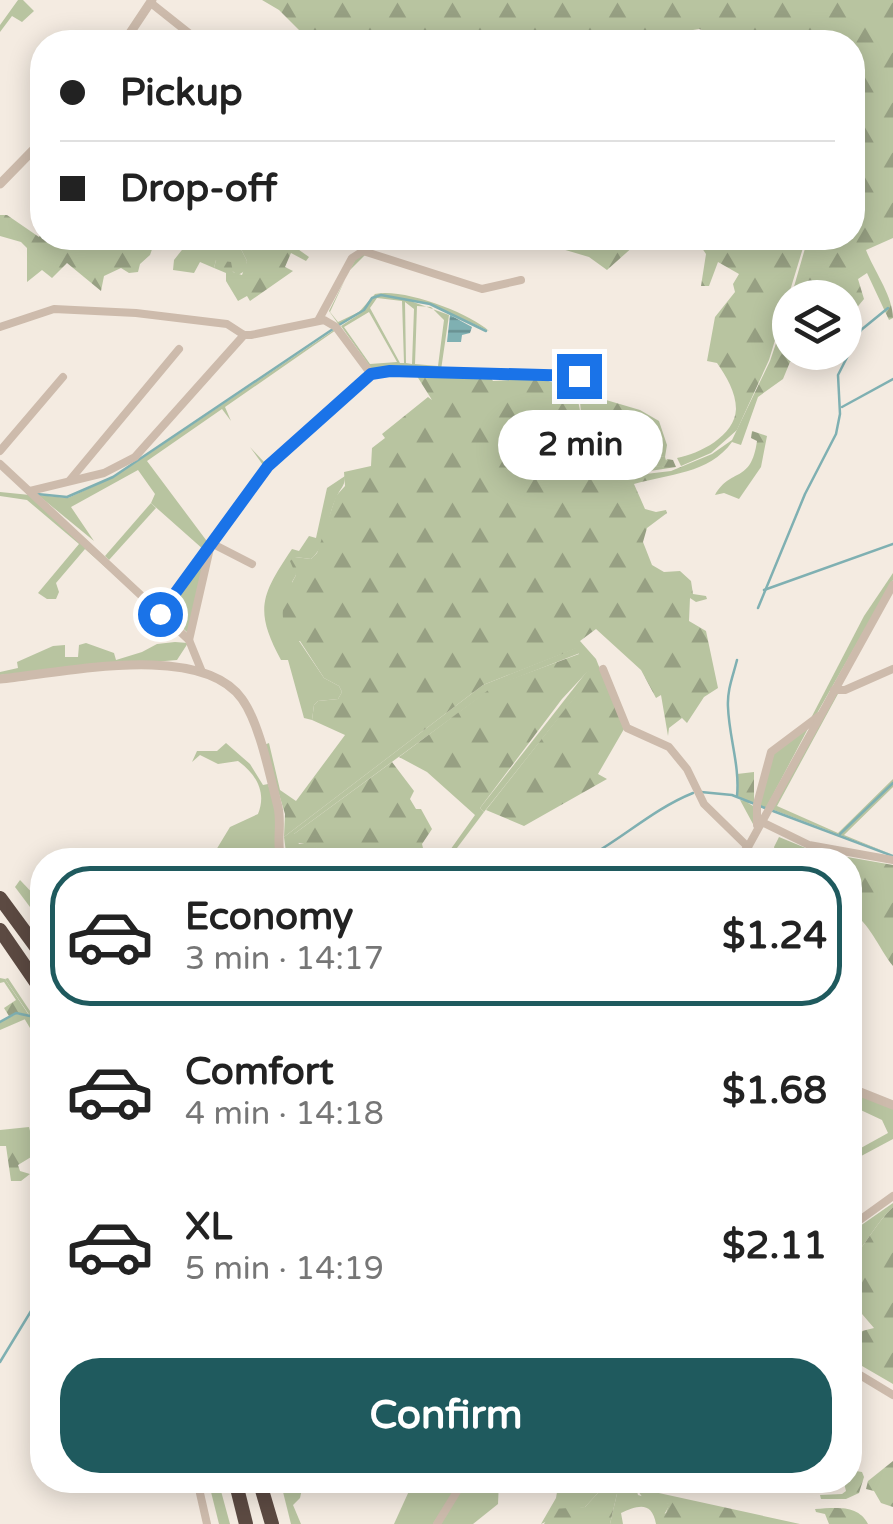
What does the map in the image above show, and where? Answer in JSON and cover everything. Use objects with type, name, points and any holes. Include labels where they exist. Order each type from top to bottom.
[{"type":"highway","points":[[0,898],[30,939]]},
{"type":"highway","points":[[0,930],[30,974]]},
{"type":"highway","points":[[238,1493],[246,1524]]},
{"type":"highway","points":[[263,1493],[272,1524]]},
{"type":"street","points":[[132,30],[152,2],[186,30]]},
{"type":"street","points":[[0,184],[30,154]]},
{"type":"street","points":[[319,319],[352,258],[363,251],[482,289],[522,280]]},
{"type":"street","points":[[0,327],[54,309],[226,324],[244,335]]},
{"type":"street","points":[[30,490],[104,473],[134,457],[244,335],[319,319],[336,327],[371,374]]},
{"type":"street","points":[[68,483],[179,349]]},
{"type":"street","points":[[160,614],[268,466],[371,374],[390,371],[579,376]]},
{"type":"street","points":[[0,451],[64,376]]},
{"type":"street","points":[[1,466],[189,640],[202,672]]},
{"type":"street","points":[[212,546],[252,564]]},
{"type":"street","points":[[189,640],[212,546]]},
{"type":"street","points":[[603,670],[627,728],[669,748],[704,804],[748,847],[893,585]]},
{"type":"street","points":[[0,680],[153,664],[202,672],[235,691],[249,714],[280,818],[280,848]]},
{"type":"street","points":[[834,690],[845,690],[893,669]]},
{"type":"street","points":[[760,826],[757,805],[771,752],[819,716]]},
{"type":"street","points":[[760,826],[826,848]]},
{"type":"street","points":[[862,854],[893,860]]},
{"type":"street","points":[[862,1093],[893,1105]]},
{"type":"street","points":[[862,1218],[893,1196]]},
{"type":"street","points":[[862,1376],[893,1394]]},
{"type":"street","points":[[199,1493],[207,1524]]},
{"type":"street","points":[[437,1524],[456,1493]]},
{"type":"green space","points":[[18,0],[34,11],[22,22],[12,16],[0,32],[0,25]]},
{"type":"green space","points":[[262,0],[893,0],[893,238],[866,250],[887,292],[893,318],[889,320],[867,273],[858,280],[796,280],[805,250],[865,250],[865,30],[299,30]]},
{"type":"green space","points":[[0,215],[7,215],[30,231],[30,250],[152,250],[138,272],[129,273],[121,268],[104,276],[101,291],[67,263],[52,278],[42,270],[27,282],[27,248],[21,242],[0,236]]},
{"type":"green space","points":[[182,250],[242,250],[247,261],[245,271],[238,275],[216,260],[214,268],[200,262],[194,273],[173,270],[174,260]]},
{"type":"green space","points":[[242,250],[299,250],[309,257],[306,261],[291,253],[285,267],[293,271],[250,301],[247,296],[238,301],[226,281],[226,273],[214,268],[216,260],[231,262],[233,272],[242,275],[247,261]]},
{"type":"green space","points":[[565,250],[629,250],[607,270],[589,257]]},
{"type":"green space","points":[[703,250],[802,250],[793,280],[772,280],[772,350],[737,430],[711,453],[681,466],[677,458],[705,448],[723,435],[736,409],[724,373],[717,363],[707,361],[715,317],[735,292],[733,284],[739,274],[718,262],[709,286],[701,286]]},
{"type":"green space","points":[[345,279],[330,312],[338,322],[359,312],[375,294],[387,293],[435,304],[489,331],[430,304],[405,299],[426,307],[417,306],[415,364],[438,366],[444,320],[433,309],[449,315],[441,370],[371,368],[341,326],[361,313],[339,325],[329,311]],"holes":[[[377,298],[402,301],[404,363],[400,363],[370,308]],[[405,302],[414,309],[412,364],[406,363]],[[369,312],[397,362],[370,364],[344,327]]]},
{"type":"green space","points":[[337,328],[368,375],[267,466],[250,447],[264,462],[365,375],[336,330],[225,407],[231,421],[222,409],[147,461],[209,544],[204,550],[151,503],[155,494],[138,470],[71,507],[94,541],[38,495],[68,498],[114,477]]},
{"type":"green space","points":[[772,355],[772,370],[787,370],[783,379],[758,397],[741,445],[732,442],[723,453],[700,467],[634,484],[645,509],[667,513],[647,528],[643,542],[652,565],[664,572],[680,571],[691,581],[693,594],[707,599],[696,602],[690,598],[689,621],[706,631],[718,688],[704,697],[687,723],[682,718],[669,728],[668,736],[661,695],[656,698],[641,670],[596,629],[580,641],[596,659],[624,729],[598,774],[607,779],[524,826],[486,810],[591,676],[588,671],[562,699],[480,808],[484,812],[457,848],[452,848],[475,815],[427,772],[399,757],[495,685],[579,654],[577,648],[483,685],[284,837],[285,814],[264,745],[269,743],[280,790],[296,801],[345,735],[312,720],[318,701],[338,699],[342,692],[324,678],[300,641],[292,641],[287,632],[283,608],[296,575],[290,561],[295,557],[311,559],[317,553],[336,496],[345,486],[344,472],[371,466],[372,448],[385,438],[382,434],[428,397],[432,400],[415,373],[493,381],[540,378],[576,391],[582,420],[612,478],[671,471],[712,454],[732,440]]},
{"type":"green space","points":[[579,392],[640,410],[659,421],[667,445],[665,457],[652,456],[638,444],[649,443],[651,437],[642,421],[629,412],[618,412],[607,438],[629,466],[662,467],[667,459],[673,460],[676,467],[624,475],[593,440],[581,412]]},
{"type":"green space","points":[[629,411],[651,437],[650,443],[640,444],[657,457],[665,457],[667,464],[629,466],[607,438],[619,412]]},
{"type":"green space","points":[[752,431],[767,436],[761,467],[739,499],[724,493],[715,495],[750,464],[757,441],[751,438]]},
{"type":"green space","points":[[345,476],[317,553],[311,559],[295,557],[292,641],[299,641],[324,678],[342,692],[338,699],[318,701],[312,720],[304,718],[288,660],[281,660],[272,643],[264,615],[265,603],[273,579],[292,549],[299,551],[309,536],[316,538],[327,488]]},
{"type":"green space","points":[[0,492],[30,495],[156,612],[85,549],[56,583],[56,599],[38,593],[79,544],[27,500],[0,496]]},
{"type":"green space","points":[[151,503],[156,508],[109,560],[105,556]]},
{"type":"green space","points":[[205,561],[188,632],[187,632],[165,613]]},
{"type":"green space","points":[[893,573],[893,580],[810,720],[864,616]]},
{"type":"green space","points":[[86,643],[114,653],[116,660],[157,644],[188,643],[177,660],[0,675],[18,668],[17,662],[53,646],[65,645],[65,657],[78,657],[79,645]]},
{"type":"green space","points":[[578,647],[580,653],[495,686],[294,834],[299,844],[318,848],[285,848],[284,837],[483,685]]},
{"type":"green space","points":[[588,670],[592,676],[484,812],[480,808]]},
{"type":"green space","points":[[839,692],[777,806],[838,833],[893,779],[893,787],[844,835],[893,855],[771,809],[832,696]]},
{"type":"green space","points":[[812,721],[766,808],[758,804],[773,754]]},
{"type":"green space","points":[[226,743],[250,764],[263,785],[268,784],[278,817],[276,848],[217,848],[230,827],[258,814],[261,798],[258,784],[238,761],[218,764],[200,755],[192,762],[197,751],[217,751]]},
{"type":"green space","points":[[392,762],[414,791],[410,799],[432,829],[423,848],[317,848],[293,842],[294,834]]},
{"type":"green space","points":[[754,772],[754,804],[748,803],[755,807],[753,824],[740,800],[746,801],[738,796],[737,774]]},
{"type":"green space","points":[[779,837],[806,848],[774,848]]},
{"type":"green space","points":[[862,860],[893,865],[893,966],[862,922]]},
{"type":"green space","points":[[20,880],[30,890],[30,907],[15,887]]},
{"type":"green space","points":[[0,978],[5,979],[30,1017],[30,1028],[24,1018],[29,1016],[9,1016],[4,1008],[16,1000],[4,982],[0,983]]},
{"type":"green space","points":[[8,978],[30,1016],[5,979]]},
{"type":"green space","points":[[16,1014],[30,1017],[0,1030],[0,1022]]},
{"type":"green space","points":[[862,1096],[893,1107],[893,1139],[862,1156],[862,1147],[888,1133],[882,1120],[862,1111]]},
{"type":"green space","points":[[29,1127],[30,1158],[18,1165],[20,1171],[30,1174],[21,1181],[11,1181],[6,1146],[0,1146],[0,1130]]},
{"type":"green space","points":[[893,1203],[862,1246],[862,1225]]},
{"type":"green space","points":[[893,1207],[893,1384],[862,1366],[862,1331],[874,1328],[862,1314],[862,1246]]},
{"type":"green space","points":[[893,1461],[893,1507],[881,1503],[874,1491],[866,1489],[868,1481]]},
{"type":"green space","points":[[211,1493],[222,1493],[230,1524],[219,1524]]},
{"type":"green space","points":[[283,1493],[301,1493],[293,1505],[301,1524],[291,1524]]},
{"type":"green space","points":[[408,1493],[453,1493],[433,1524],[394,1524]]},
{"type":"green space","points":[[460,1493],[498,1493],[498,1504],[473,1524],[440,1524]]},
{"type":"green space","points":[[557,1493],[598,1493],[585,1507],[541,1524]]},
{"type":"green space","points":[[598,1493],[617,1493],[610,1524],[544,1524],[553,1509],[585,1507]]},
{"type":"green space","points":[[617,1493],[637,1493],[670,1504],[659,1524],[651,1511],[643,1507],[621,1513],[623,1524],[610,1524]]},
{"type":"green space","points":[[639,1493],[659,1493],[800,1524],[659,1524],[659,1516],[666,1513],[669,1504],[645,1501]]},
{"type":"green space","points":[[859,1493],[846,1499],[821,1499],[820,1495]]},
{"type":"green space","points":[[815,1509],[852,1510],[868,1524],[829,1524],[825,1514]]},
{"type":"water","points":[[450,315],[472,327],[470,333],[462,335],[461,342],[447,342]]},
{"type":"waterway","points":[[339,325],[381,295],[430,304],[486,331]]},
{"type":"waterway","points":[[758,608],[805,494],[836,434],[840,414],[838,375],[861,330],[888,308]]},
{"type":"waterway","points":[[37,494],[67,497],[113,477],[333,329]]},
{"type":"waterway","points":[[842,407],[893,379]]},
{"type":"waterway","points":[[764,590],[893,544]]},
{"type":"waterway","points":[[737,660],[728,701],[737,796]]},
{"type":"waterway","points":[[840,834],[893,783]]},
{"type":"waterway","points":[[701,792],[732,795],[765,808]]},
{"type":"waterway","points":[[603,848],[664,807],[693,793]]},
{"type":"waterway","points":[[773,811],[893,856]]},
{"type":"waterway","points":[[0,1022],[16,1013],[30,1016]]},
{"type":"waterway","points":[[0,1362],[30,1313]]},
{"type":"route","points":[[160,614],[268,466],[371,374],[390,371],[579,376]]}]
